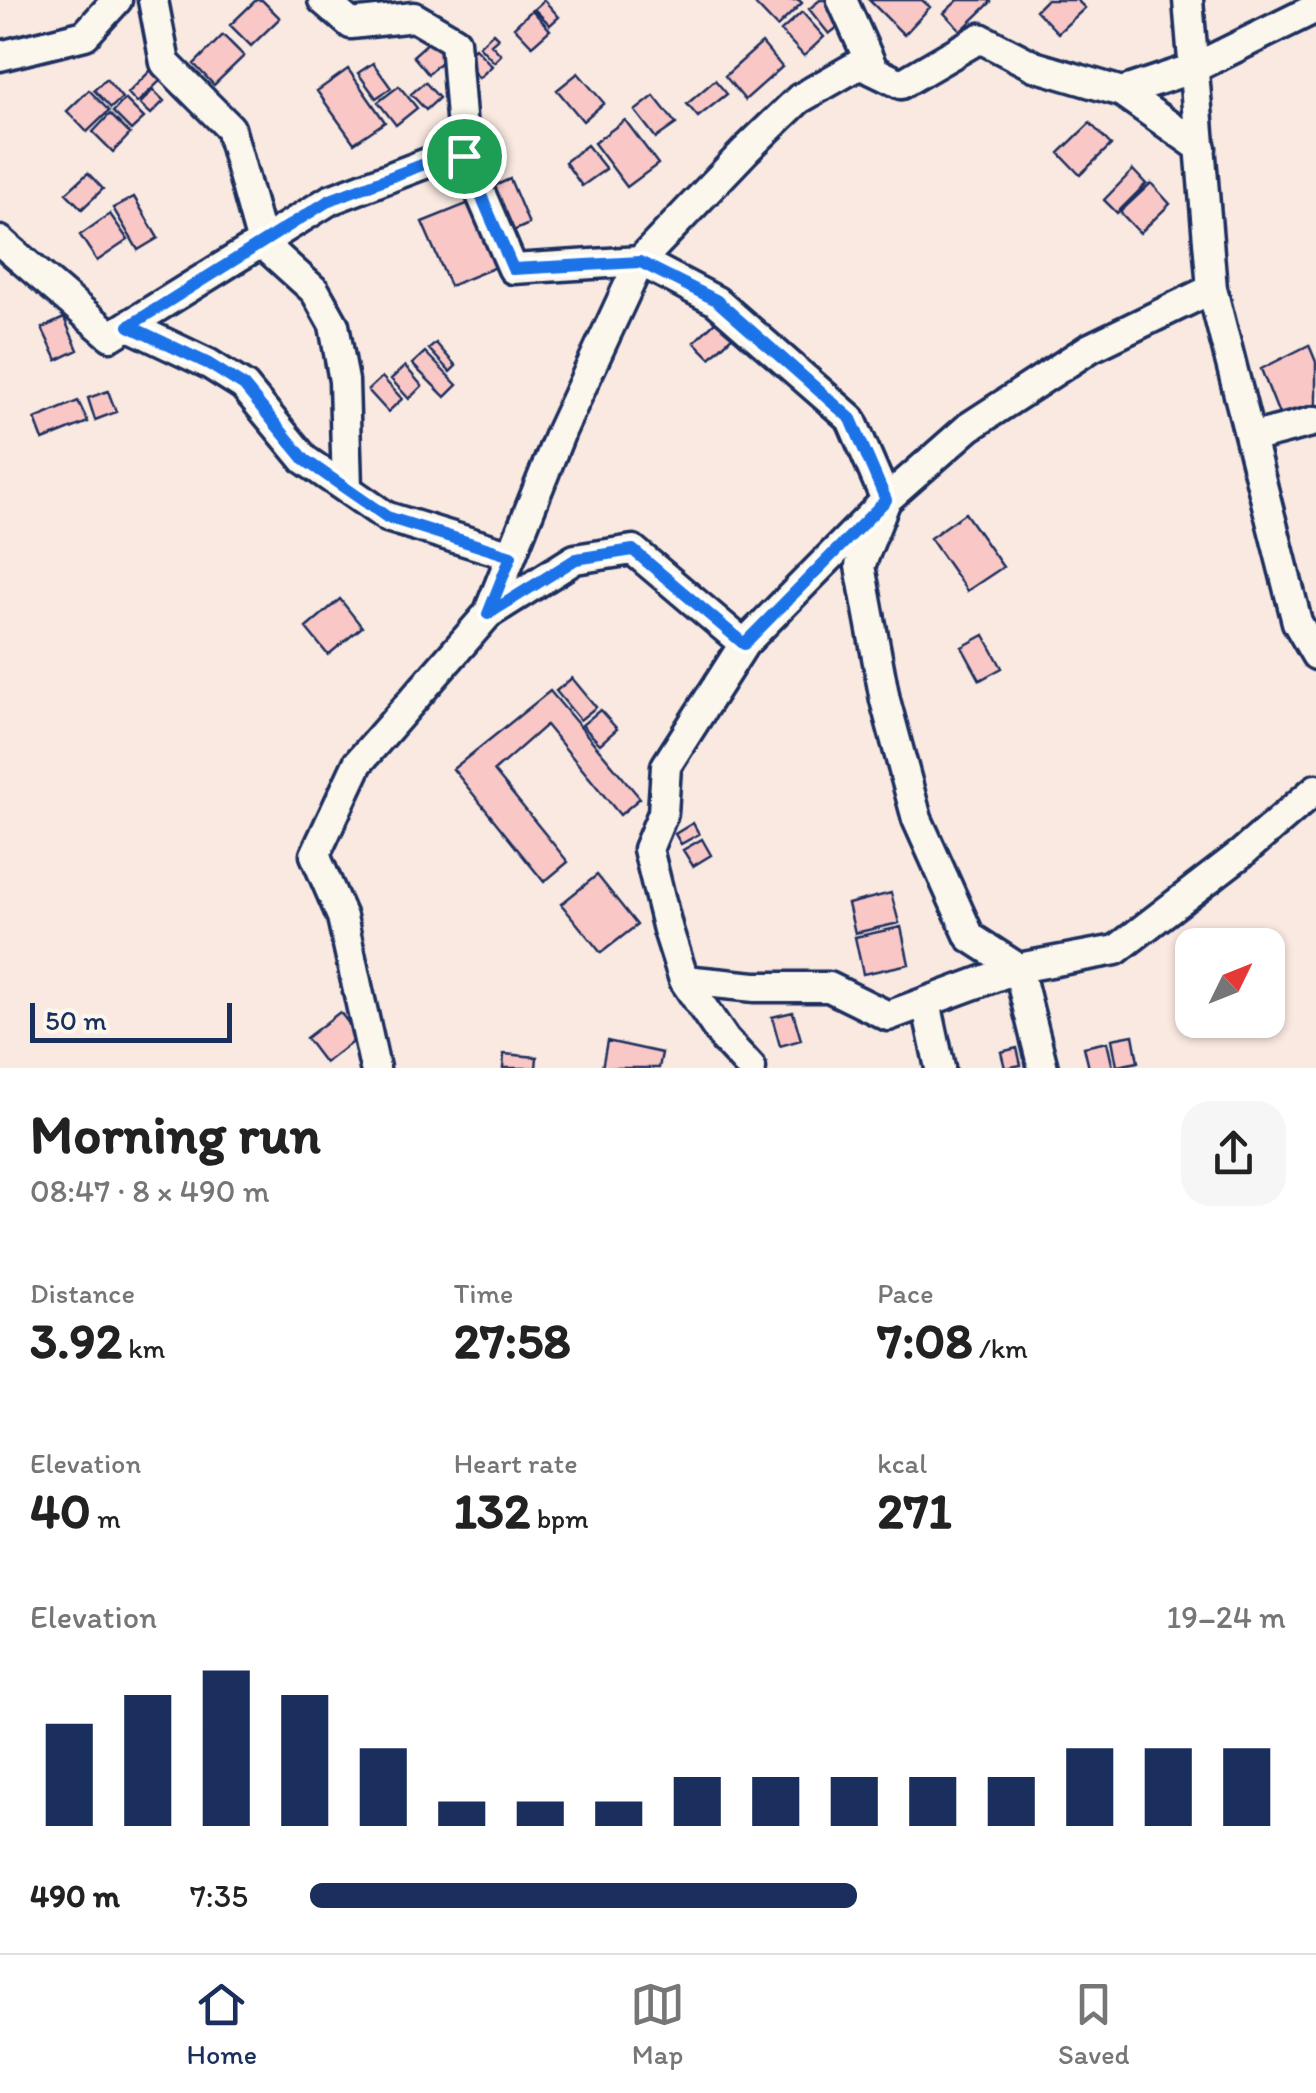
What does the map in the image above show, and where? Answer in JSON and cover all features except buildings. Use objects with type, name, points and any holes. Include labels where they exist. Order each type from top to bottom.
[{"type":"street","points":[[0,56],[85,35],[117,0]]},
{"type":"street","points":[[153,0],[165,63],[230,128],[262,243],[315,291],[334,325],[344,380],[347,490]]},
{"type":"street","points":[[322,0],[351,24],[414,17],[455,41],[464,156],[513,269],[640,262],[716,300],[851,419],[886,500],[860,566],[885,700],[917,819],[970,937],[1018,968],[1043,1068]]},
{"type":"street","points":[[842,0],[874,70]]},
{"type":"street","points":[[1188,0],[1212,289],[1297,622],[1316,655]]},
{"type":"street","points":[[1122,92],[1194,68],[1305,13],[1316,40]]},
{"type":"street","points":[[488,614],[561,431],[640,262],[800,99],[860,64],[901,84],[980,38],[1034,66],[1122,92],[1200,148]]},
{"type":"street","points":[[0,241],[112,336],[330,200],[427,163],[464,156]]},
{"type":"street","points":[[751,1068],[725,1040],[684,980],[668,930],[648,850],[663,814],[666,766],[744,644],[886,500],[969,426],[1090,348],[1212,289]]},
{"type":"street","points":[[129,326],[209,364],[244,386],[305,460],[387,517],[511,556]]},
{"type":"street","points":[[1250,438],[1316,421]]},
{"type":"street","points":[[375,1068],[342,918],[315,855],[358,763],[488,614],[576,559],[633,550],[744,644]]},
{"type":"street","points":[[684,980],[755,987],[829,987],[888,1016],[1018,968],[1116,950],[1242,853],[1316,789]]},
{"type":"street","points":[[926,1002],[940,1068]]},
{"type":"route","points":[[464,156],[513,269],[640,262],[716,300],[851,419],[886,500],[744,644],[633,550],[576,559],[488,614],[511,556],[387,517],[305,460],[244,386],[209,364],[129,326],[330,200],[427,163],[464,156]]}]
